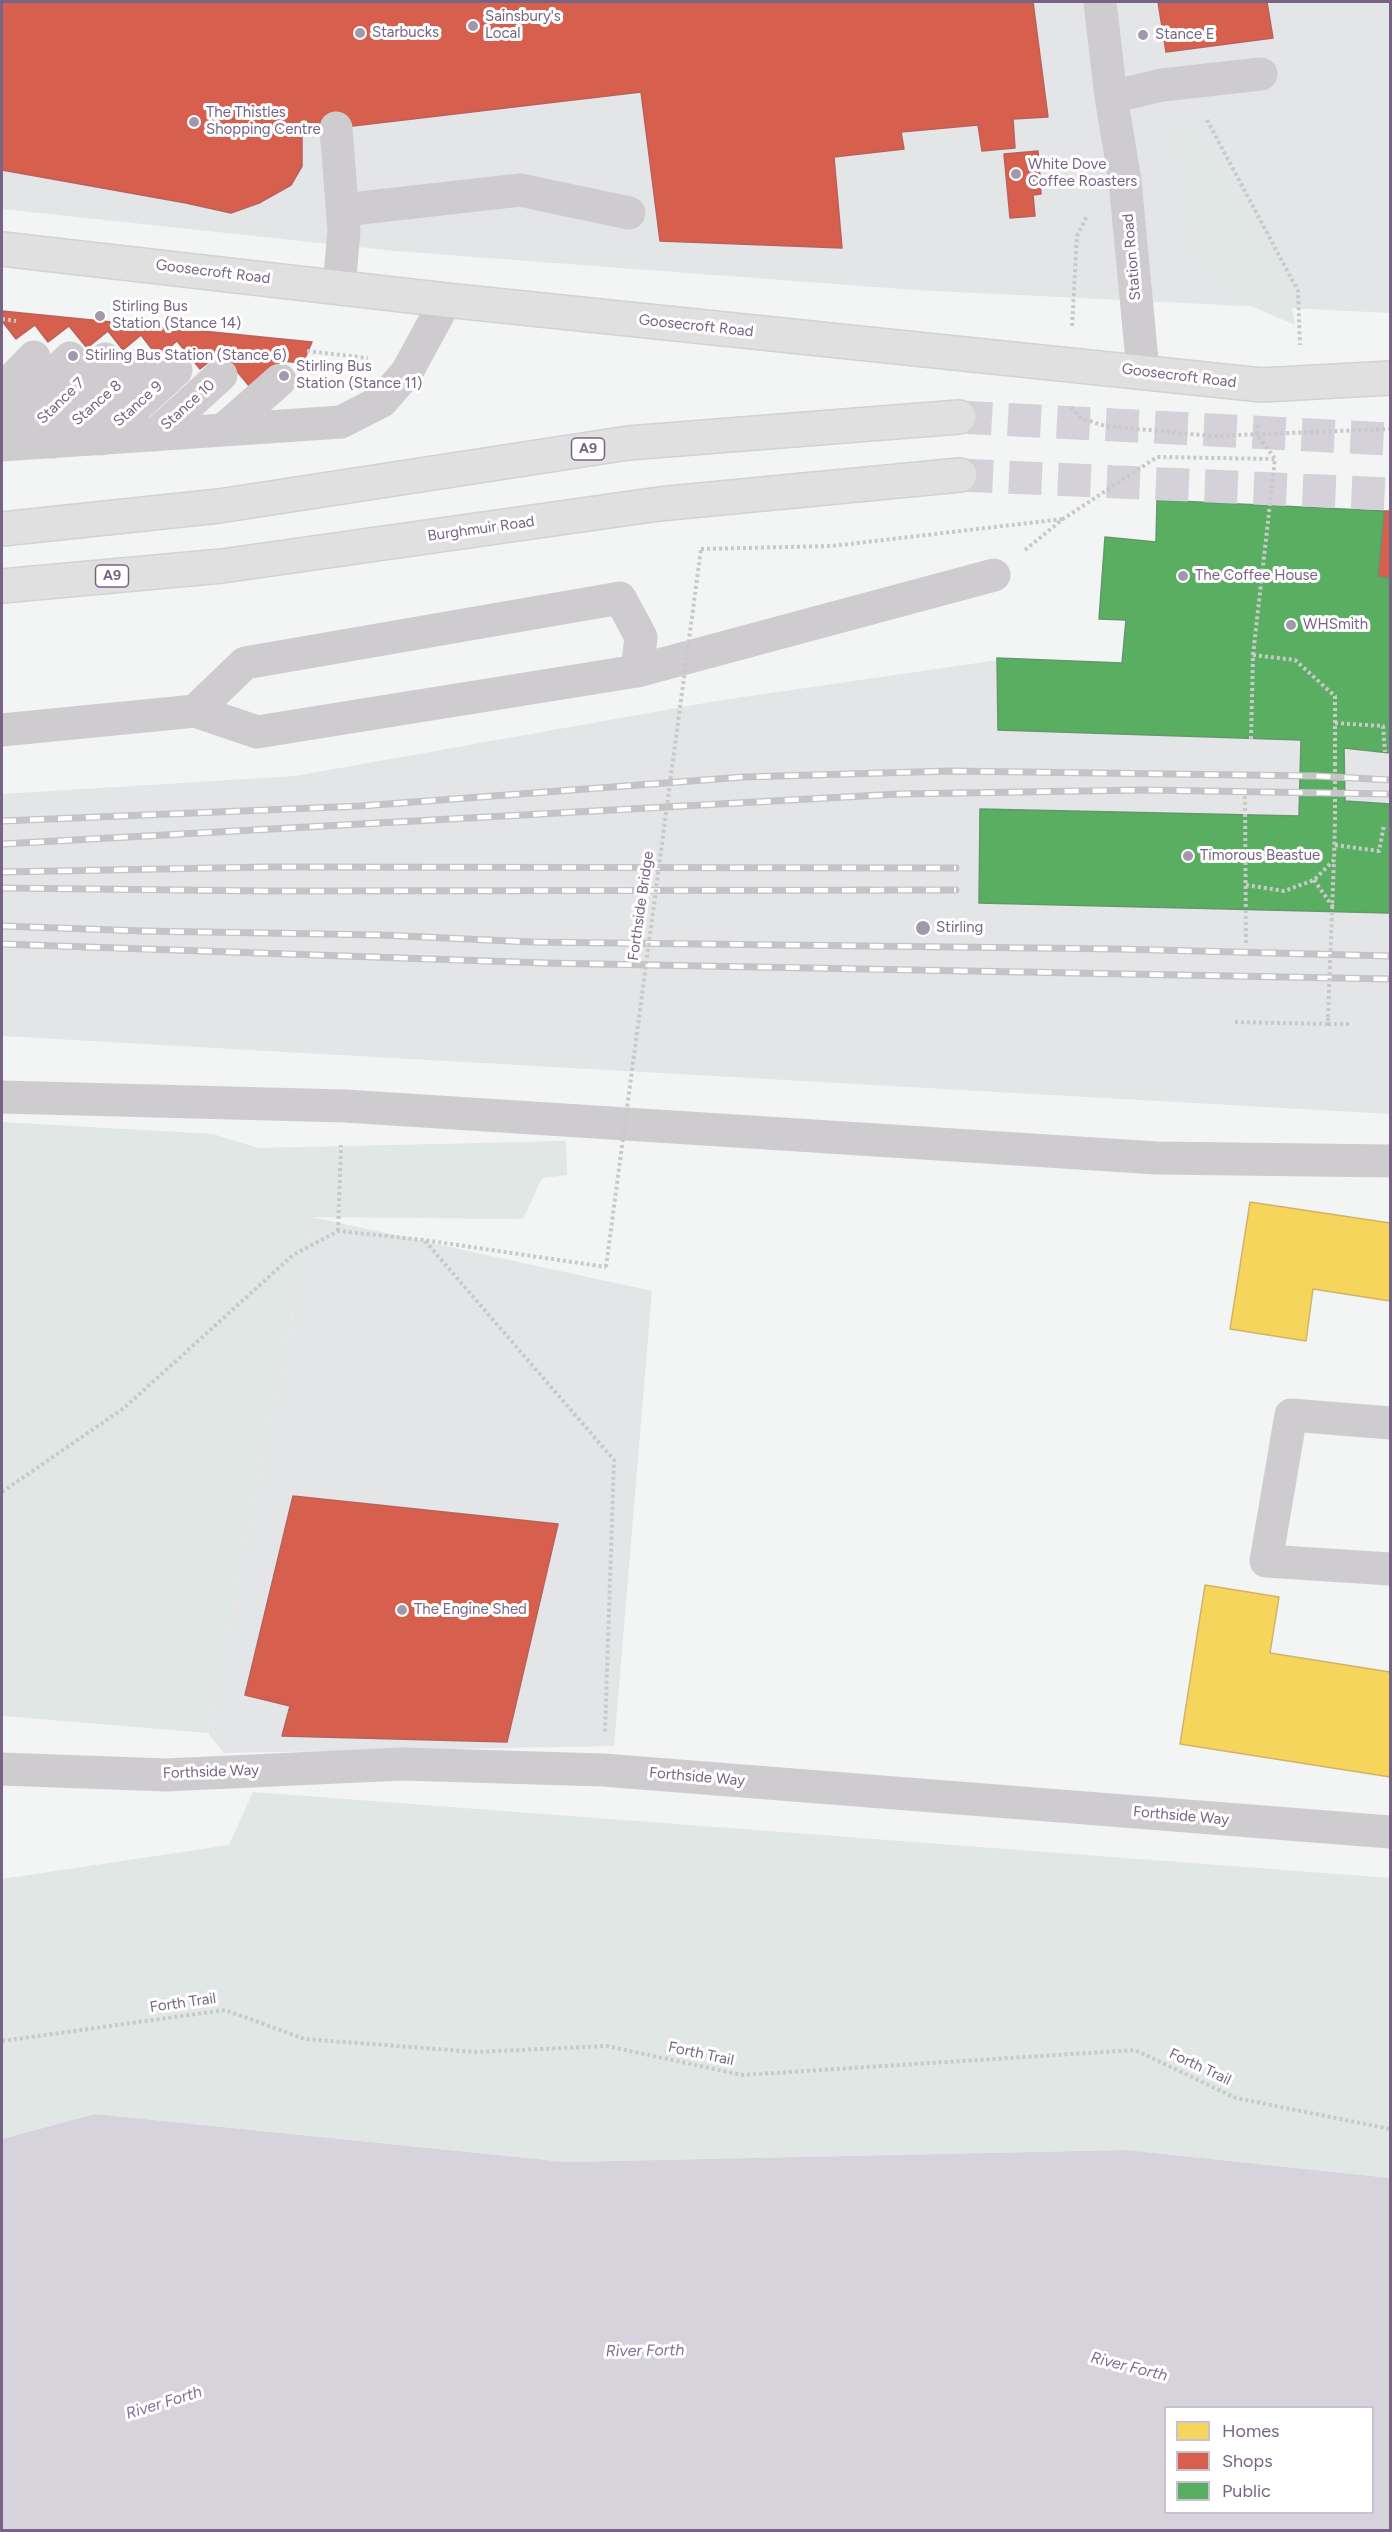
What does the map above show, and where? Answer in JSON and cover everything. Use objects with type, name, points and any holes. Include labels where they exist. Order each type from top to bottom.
[{"type":"main road","name":"Goosecroft Road","points":[[2,249],[446,300],[1262,385],[1302,381],[1390,378]]},
{"type":"main road","name":"A9","points":[[2,529],[219,506],[628,443],[959,417]]},
{"type":"main road","name":"Burghmuir Road","points":[[2,586],[222,566],[659,504],[960,475]]},
{"type":"street","name":"Station Road","points":[[1100,2],[1111,97],[1125,181],[1143,371]]},
{"type":"street","points":[[1111,97],[1162,85],[1261,74]]},
{"type":"street","points":[[336,128],[344,231],[339,287]]},
{"type":"street","points":[[343,210],[520,190],[629,213]]},
{"type":"street","points":[[7,438],[52,442],[341,422],[382,401],[407,372],[446,300]]},
{"type":"street","points":[[2,390],[34,357]]},
{"type":"street","points":[[7,438],[70,358]]},
{"type":"street","name":"Stance 7","points":[[7,438],[105,359]]},
{"type":"street","name":"Stance 8","points":[[52,442],[141,364]]},
{"type":"street","name":"Stance 9","points":[[101,438],[176,370]]},
{"type":"street","name":"Stance 10","points":[[155,435],[221,375]]},
{"type":"street","points":[[223,430],[280,380]]},
{"type":"street","points":[[2,730],[195,711],[256,732],[637,671],[994,575]]},
{"type":"street","points":[[195,711],[245,663],[620,598],[641,637],[637,671]]},
{"type":"street","points":[[2,1097],[345,1106],[1157,1158],[1390,1161]]},
{"type":"street","points":[[1390,1423],[1291,1415],[1266,1561],[1390,1569]]},
{"type":"street","name":"Forthside Way","points":[[2,1769],[166,1775],[402,1764],[603,1770],[1390,1832]]},
{"type":"path","points":[[1187,82],[1298,291],[1302,381]]},
{"type":"path","points":[[1251,739],[1253,656],[1275,459],[1257,434]]},
{"type":"path","points":[[994,575],[1063,519],[1157,457],[1275,459]]},
{"type":"path","name":"Forthside Bridge","points":[[424,1240],[606,1267],[701,549],[831,546],[1063,519]]},
{"type":"path","points":[[1253,656],[1295,660],[1335,696],[1335,845],[1328,1024]]},
{"type":"path","points":[[1335,723],[1383,726],[1385,752]]},
{"type":"path","points":[[1245,796],[1246,944]]},
{"type":"path","points":[[1335,845],[1378,851],[1384,825]]},
{"type":"path","points":[[1246,885],[1284,891],[1314,880],[1334,860]]},
{"type":"path","points":[[1314,880],[1333,907]]},
{"type":"path","points":[[1235,1022],[1349,1024]]},
{"type":"path","points":[[338,1231],[339,1176],[345,1106]]},
{"type":"path","points":[[2,1492],[124,1408],[293,1255],[338,1231],[424,1240],[614,1460],[603,1770]]},
{"type":"path","name":"Forth Trail","points":[[2,2041],[225,2010],[305,2039],[476,2052],[607,2046],[742,2075],[1135,2050],[1236,2098],[1390,2129]]},
{"type":"shaded area","points":[[2,2],[1390,2],[1390,313],[915,290],[395,251],[2,209]]},
{"type":"shaded area","points":[[1177,125],[1202,137],[1263,239],[1288,285],[1295,325],[1235,299],[1213,278],[1196,253],[1190,230]]},
{"type":"shaded area","points":[[991,661],[1390,699],[1390,1114],[2,1036],[2,794],[295,776],[716,701]]},
{"type":"shaded area","points":[[2,1122],[213,1134],[259,1148],[566,1141],[567,1175],[542,1178],[523,1219],[312,1217],[208,1733],[2,1716]]},
{"type":"shaded area","points":[[312,1217],[652,1291],[614,1746],[224,1753],[208,1733]]},
{"type":"shaded area","points":[[253,1792],[1390,1878],[1390,2178],[1126,2150],[567,2162],[95,2114],[2,2139],[2,1879],[229,1845]]},
{"type":"water","name":"River Forth","points":[[95,2114],[566,2162],[1126,2150],[1390,2178],[1390,2530],[2,2530],[2,2139]]},
{"type":"building: Homes","points":[[1250,1202],[1390,1223],[1390,1301],[1313,1289],[1306,1341],[1230,1329]]},
{"type":"building: Homes","points":[[1205,1585],[1279,1597],[1270,1653],[1390,1672],[1390,1777],[1180,1744]]},
{"type":"building: Shops","name":"The Thistles Shopping Centre","points":[[2,2],[1033,2],[1048,117],[1013,119],[1015,148],[982,151],[978,125],[901,132],[904,149],[834,157],[842,248],[660,241],[641,92],[302,132],[302,166],[291,185],[259,203],[231,213],[2,170]]},
{"type":"building: Shops","points":[[1158,2],[1267,2],[1273,38],[1166,52]]},
{"type":"building: Shops","points":[[1038,151],[1041,194],[1033,195],[1035,216],[1010,218],[1004,154]]},
{"type":"building: Shops","points":[[2,311],[312,342],[303,363],[282,361],[250,387],[221,352],[200,369],[177,341],[158,357],[141,335],[123,350],[108,331],[87,348],[69,326],[48,342],[35,325],[16,339],[2,321]]},
{"type":"building: Shops","points":[[1384,511],[1390,511],[1390,578],[1378,577]]},
{"type":"building: Shops","name":"The Engine Shed","points":[[293,1496],[558,1524],[507,1742],[282,1736],[290,1706],[245,1695]]},
{"type":"building: Public","points":[[1157,500],[1384,511],[1378,577],[1390,578],[1390,753],[1344,748],[1345,801],[1390,804],[1390,913],[979,903],[980,809],[1299,816],[1301,740],[998,730],[997,658],[1122,663],[1126,620],[1099,619],[1105,537],[1156,542]]},
{"type":"tunnel","points":[[959,417],[1390,439]]},
{"type":"tunnel","points":[[960,475],[1390,494]]},
{"type":"railway","points":[[2,821],[361,806],[744,777],[950,771],[1316,776],[1390,780]]},
{"type":"railway","points":[[2,844],[899,794],[1143,790],[1390,794]]},
{"type":"railway","points":[[2,872],[266,867],[956,868]]},
{"type":"railway","points":[[2,888],[268,891],[956,890]]},
{"type":"railway","points":[[2,926],[381,935],[531,942],[1118,949],[1390,956]]},
{"type":"railway","points":[[2,944],[545,963],[1390,979]]},
{"type":"place","name":"Sainsbury's Local","points":[[473,26]]},
{"type":"place","name":"Starbucks","points":[[360,33]]},
{"type":"place","name":"Stance E","points":[[1143,35]]},
{"type":"place","name":"The Thistles Shopping Centre","points":[[194,122]]},
{"type":"place","name":"White Dove Coffee Roasters","points":[[1016,174]]},
{"type":"place","name":"Stirling Bus Station (Stance 14)","points":[[100,316]]},
{"type":"place","name":"Stirling Bus Station (Stance 6)","points":[[73,356]]},
{"type":"place","name":"Stirling Bus Station (Stance 11)","points":[[284,376]]},
{"type":"place","name":"The Coffee House","points":[[1183,576]]},
{"type":"place","name":"WHSmith","points":[[1291,625]]},
{"type":"place","name":"Timorous Beastue","points":[[1188,856]]},
{"type":"place","name":"Stirling","points":[[923,928]]},
{"type":"place","name":"The Engine Shed","points":[[402,1610]]}]
